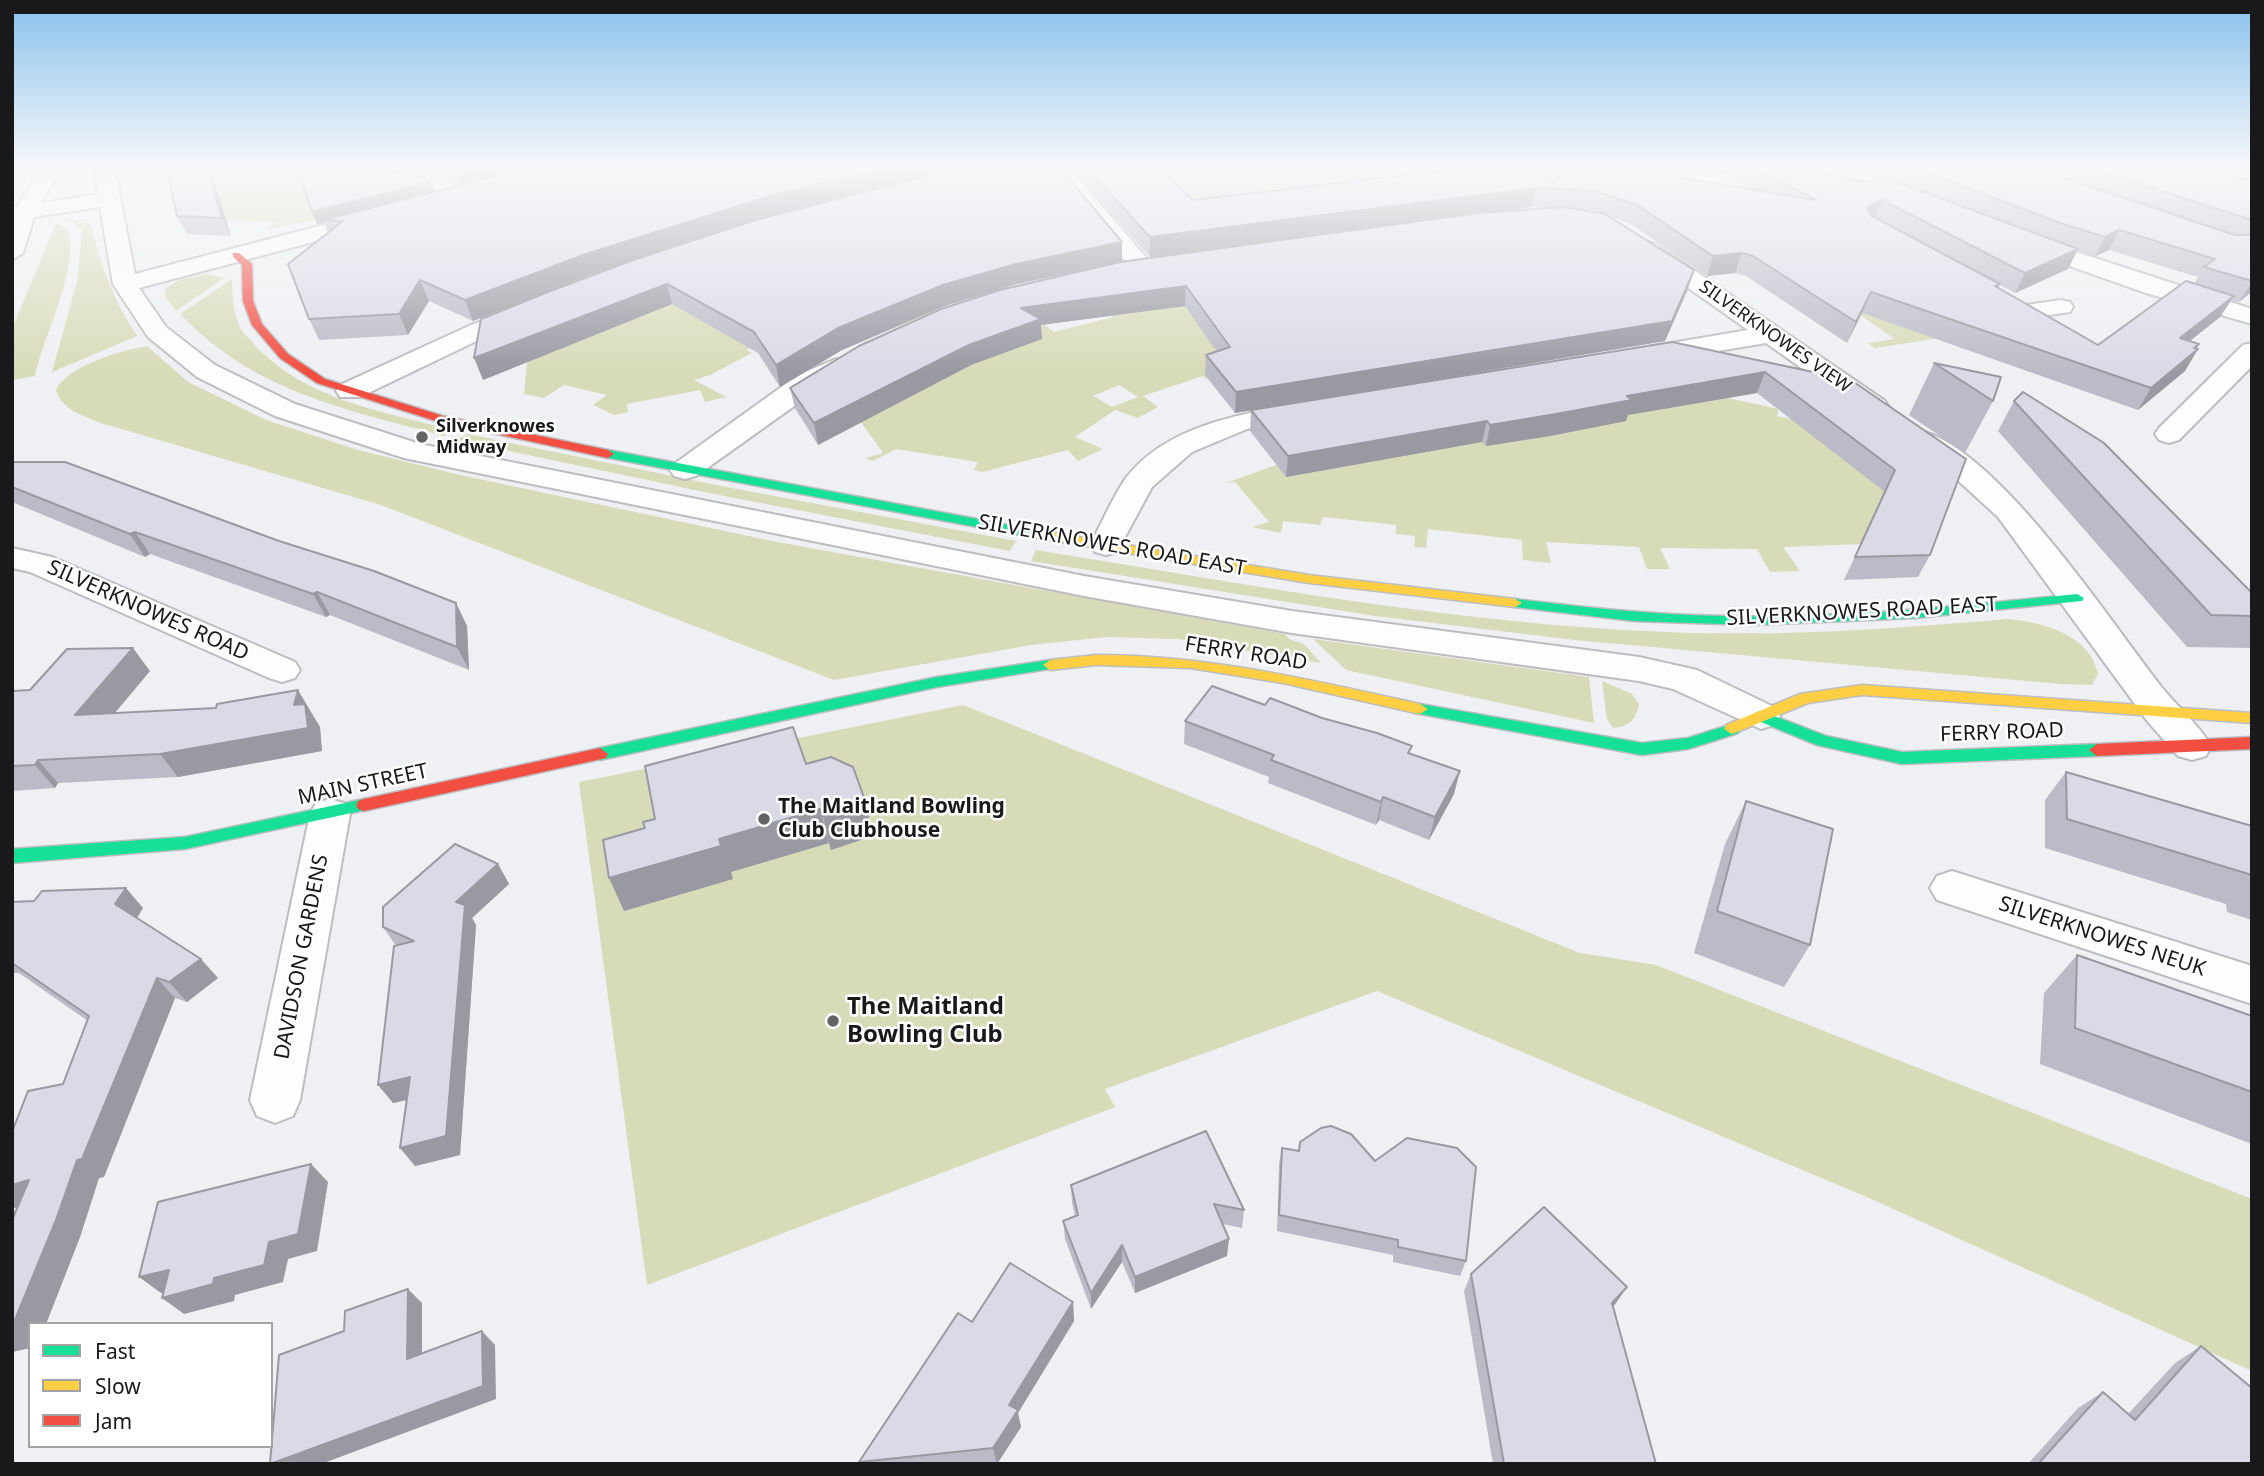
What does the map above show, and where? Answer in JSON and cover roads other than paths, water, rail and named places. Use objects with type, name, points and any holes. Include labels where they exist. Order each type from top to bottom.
[{"type":"street","name":"SILVERKNOWES ROAD EAST","points":[[115,236],[125,284],[157,331],[206,371],[285,410],[414,452],[1084,586],[1292,622],[1639,669],[1684,679],[1761,716]]},
{"type":"street","points":[[125,284],[309,236]]},
{"type":"street","points":[[1115,236],[1142,267]]},
{"type":"street","name":"SILVERKNOWES VIEW","points":[[1629,236],[1963,469],[2009,510],[2161,713],[2192,746]]},
{"type":"street","points":[[2007,236],[2155,288],[2252,317]]},
{"type":"street","name":"SILVERKNOWES ROAD EAST","points":[[236,255],[247,264],[248,302],[257,325],[284,356],[321,381],[440,419],[685,470],[1309,579],[1588,612],[1751,621],[1938,613],[2077,598]]},
{"type":"street","points":[[1115,272],[1168,264]]},
{"type":"street","points":[[2005,298],[2065,333]]},
{"type":"street","points":[[350,391],[480,330],[556,302]]},
{"type":"street","points":[[2028,311],[2061,307]]},
{"type":"street","points":[[1624,359],[1772,334]]},
{"type":"street","points":[[2169,434],[2252,351]]},
{"type":"street","points":[[685,470],[808,382],[857,356]]},
{"type":"street","points":[[1106,545],[1139,482],[1182,446],[1240,422],[1322,408]]},
{"type":"street","name":"SILVERKNOWES ROAD","points":[[12,558],[40,564],[282,670]]},
{"type":"street","name":"FERRY ROAD","points":[[719,730],[937,681],[1066,663],[1127,661],[1195,665],[1285,680],[1534,732],[1642,750],[1672,750],[1696,744],[1805,698],[1863,690],[2252,718]]},
{"type":"street","name":"FERRY ROAD","points":[[1761,716],[1823,741],[1902,758],[2252,743]]},
{"type":"street","name":"MAIN STREET","points":[[12,856],[157,847],[330,814],[719,730]]},
{"type":"street","name":"DAVIDSON GARDENS","points":[[275,1100],[330,814]]},
{"type":"street","name":"SILVERKNOWES NEUK","points":[[1952,888],[2252,985]]},
{"type":"place","name":"Silverknowes Midway","points":[[422,437]]},
{"type":"place","name":"The Maitland Bowling Club Clubhouse","points":[[764,819]]},
{"type":"place","name":"The Maitland Bowling Club","points":[[833,1021]]}]
